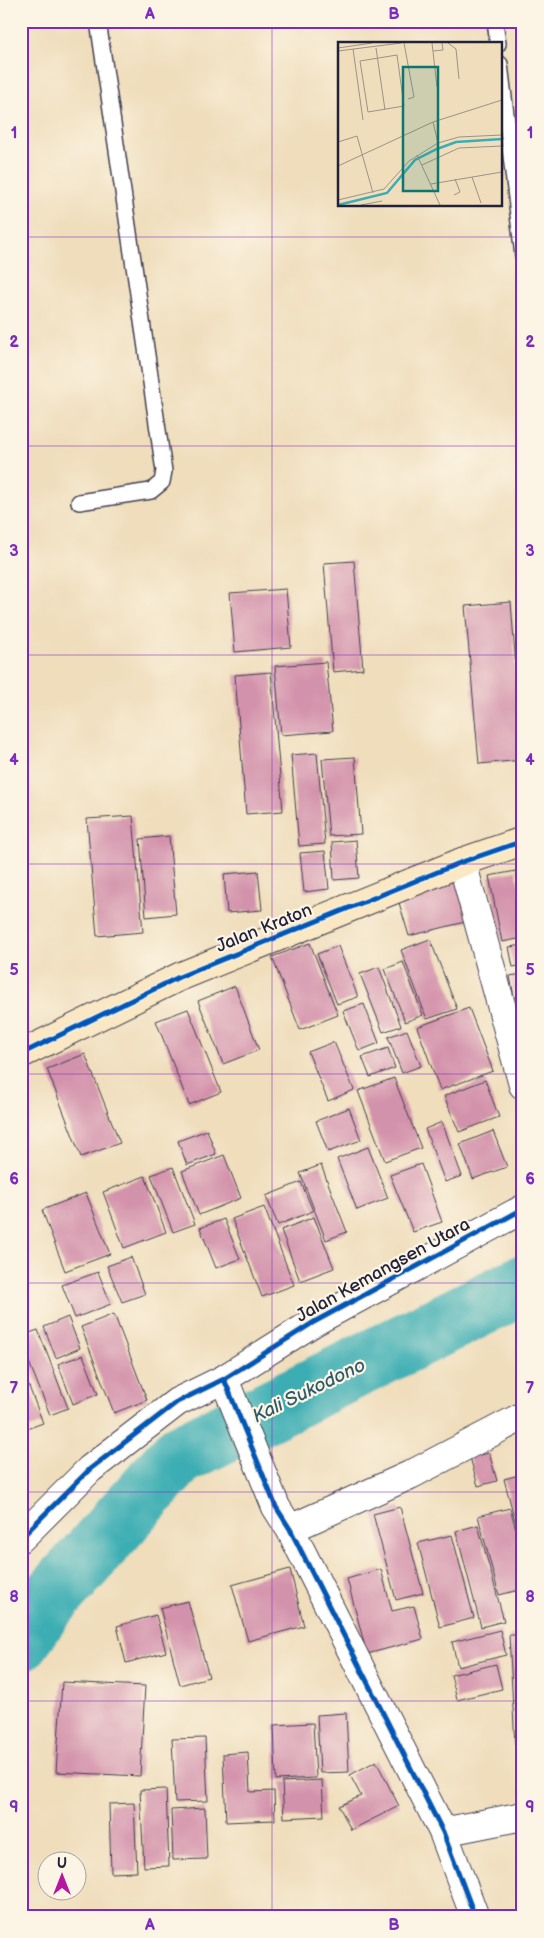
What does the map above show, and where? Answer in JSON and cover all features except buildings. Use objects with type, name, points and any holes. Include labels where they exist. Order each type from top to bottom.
[{"type":"street","name":"Jalan Kraton","points":[[21,1054],[179,977],[462,862],[523,841]]},
{"type":"street","points":[[462,862],[523,1086]]},
{"type":"street","name":"Jalan Kemangsen Utara","points":[[21,1538],[90,1469],[177,1402],[224,1378],[314,1322],[523,1209]]},
{"type":"street","points":[[224,1378],[283,1518],[443,1832],[475,1917]]},
{"type":"street","points":[[283,1518],[410,1474],[523,1416]]},
{"type":"street","points":[[443,1832],[523,1816]]},
{"type":"lane","points":[[78,502],[151,491],[162,482],[164,471],[98,21]]},
{"type":"lane","points":[[495,21],[498,42]]},
{"type":"lane","points":[[502,75],[517,156],[523,256]]},
{"type":"waterway","name":"Kali Sukodono","points":[[21,1640],[42,1609],[179,1455],[523,1285]]},
{"type":"cycle path","points":[[21,1054],[179,977],[462,862],[523,841]]},
{"type":"cycle path","points":[[21,1538],[90,1469],[177,1402],[224,1379],[314,1322],[523,1209]]},
{"type":"cycle path","points":[[224,1379],[276,1507],[290,1529],[443,1832],[475,1917]]}]
